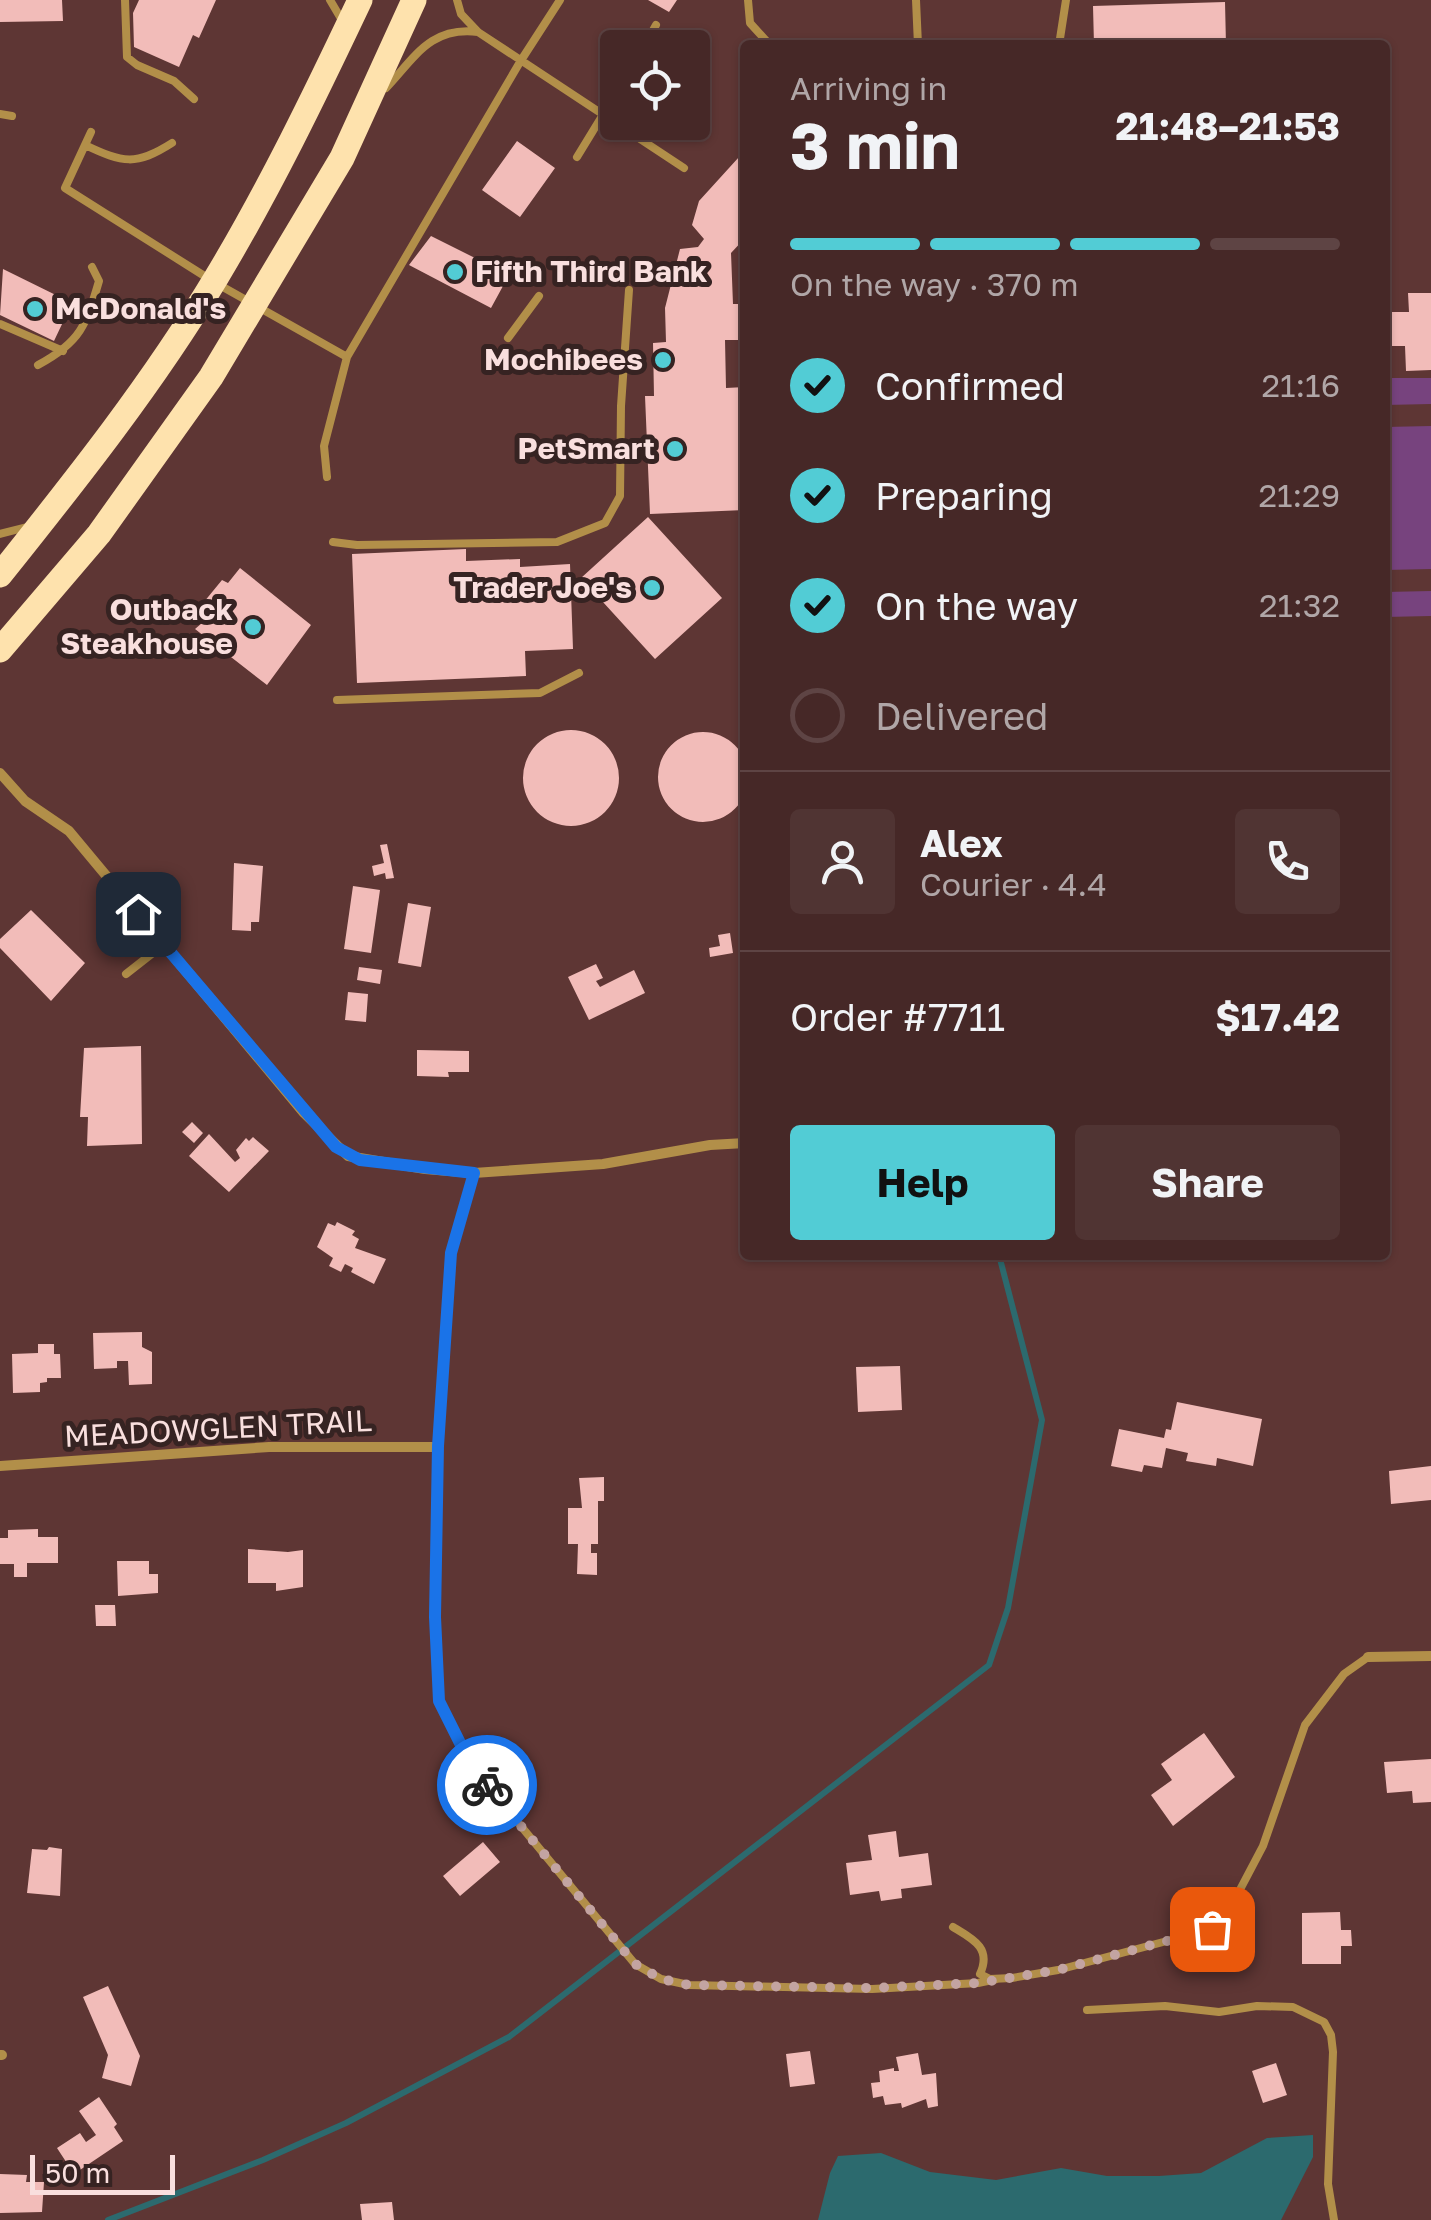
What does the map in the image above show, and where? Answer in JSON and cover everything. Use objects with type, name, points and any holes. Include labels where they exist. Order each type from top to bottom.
[{"type":"main road","points":[[0,575],[103,446],[214,282],[274,178],[360,0]]},
{"type":"main road","points":[[0,650],[99,534],[210,377],[342,158],[414,0]]},
{"type":"street","points":[[0,773],[25,800],[69,832],[336,1147],[360,1160],[474,1173],[603,1164],[740,1143]]},
{"type":"street","name":"MEADOWGLEN TRAIL","points":[[0,1466],[269,1447],[438,1446]]},
{"type":"street","points":[[1368,1657],[1431,1656]]},
{"type":"lane","points":[[125,0],[127,57],[174,80],[194,99]]},
{"type":"lane","points":[[330,0],[346,29]]},
{"type":"lane","points":[[456,0],[461,14],[478,32],[600,115],[577,158]]},
{"type":"lane","points":[[327,477],[324,446],[346,358],[560,0]]},
{"type":"lane","points":[[748,0],[750,23],[765,40]]},
{"type":"lane","points":[[916,0],[918,40]]},
{"type":"lane","points":[[1059,40],[1066,0]]},
{"type":"lane","points":[[653,30],[656,24]]},
{"type":"lane","points":[[364,110],[431,39],[456,29],[478,32]]},
{"type":"lane","points":[[0,114],[12,116]]},
{"type":"lane","points":[[91,132],[65,188],[214,282],[346,358]]},
{"type":"lane","points":[[640,140],[684,168]]},
{"type":"lane","points":[[85,145],[119,161],[149,158],[172,143]]},
{"type":"lane","points":[[38,364],[78,338],[99,281],[92,267]]},
{"type":"lane","points":[[333,542],[557,542],[604,523],[620,496],[629,290]]},
{"type":"lane","points":[[508,338],[539,296]]},
{"type":"lane","points":[[0,324],[63,351]]},
{"type":"lane","points":[[0,534],[41,523]]},
{"type":"lane","points":[[337,700],[540,693],[579,673]]},
{"type":"lane","points":[[126,974],[162,945]]},
{"type":"lane","points":[[474,1173],[451,1253],[438,1446],[435,1617],[439,1701],[472,1767],[635,1964],[661,1979],[689,1985],[885,1988],[978,1983],[1058,1970],[1212,1929],[1224,1920],[1274,1820],[1305,1725],[1344,1674],[1368,1657]]},
{"type":"lane","points":[[954,1927],[981,1947],[985,1960],[980,1974],[997,1978]]},
{"type":"lane","points":[[1087,2010],[1165,2006],[1219,2012],[1293,2006],[1319,2017],[1331,2035],[1328,2184],[1334,2220]]},
{"type":"shaded area","points":[[1390,378],[1431,378],[1431,404],[1390,405]]},
{"type":"shaded area","points":[[1431,426],[1431,569],[1390,570],[1390,427]]},
{"type":"shaded area","points":[[1431,591],[1431,616],[1390,617],[1390,592]]},
{"type":"water","points":[[1313,2135],[1313,2157],[1281,2220],[818,2220],[838,2156],[881,2153],[930,2172],[996,2180],[1061,2168],[1107,2176],[1159,2176],[1201,2173],[1267,2138]]},
{"type":"building","points":[[0,0],[62,0],[63,21],[0,22]]},
{"type":"building","points":[[139,0],[216,0],[199,38],[193,35],[179,67],[134,47],[133,13]]},
{"type":"building","points":[[648,0],[677,0],[669,12]]},
{"type":"building","points":[[1225,2],[1226,40],[1094,40],[1093,6]]},
{"type":"building","points":[[517,141],[555,168],[520,217],[482,190]]},
{"type":"building","points":[[740,158],[740,243],[731,253],[733,304],[740,304],[740,340],[725,340],[726,388],[740,387],[740,510],[650,514],[645,396],[654,396],[653,343],[666,342],[665,308],[680,249],[698,247],[704,239],[692,225],[699,201]]},
{"type":"building","points":[[431,236],[509,275],[491,308],[409,265]]},
{"type":"building","name":"McDonald's","points":[[3,269],[72,303],[54,341],[0,315]]},
{"type":"building","points":[[1408,293],[1431,293],[1431,370],[1406,371],[1405,346],[1392,346],[1391,312],[1409,312]]},
{"type":"building","name":"Trader Joe's","points":[[648,517],[722,598],[655,659],[581,578]]},
{"type":"building","points":[[466,549],[466,561],[520,559],[520,567],[570,564],[573,649],[525,651],[526,676],[357,683],[352,554]]},
{"type":"building","name":"Outback Steakhouse","points":[[240,568],[311,625],[267,685],[195,629],[202,623],[190,619],[222,580],[228,583]]},
{"type":"building","points":[[571,730],[589,734],[605,744],[615,760],[619,778],[615,796],[605,812],[589,822],[571,826],[553,822],[537,812],[527,796],[523,778],[527,760],[537,744],[553,734]]},
{"type":"building","points":[[703,732],[720,735],[740,752],[740,802],[735,809],[720,819],[703,822],[686,819],[671,809],[661,794],[658,777],[661,760],[671,745],[686,735]]},
{"type":"building","points":[[387,844],[394,878],[386,879],[385,873],[374,876],[372,866],[384,863],[380,845]]},
{"type":"building","points":[[234,863],[263,866],[259,922],[251,922],[251,931],[232,930]]},
{"type":"building","points":[[353,886],[380,890],[371,953],[344,949]]},
{"type":"building","points":[[408,903],[431,907],[421,967],[398,963]]},
{"type":"building","points":[[31,910],[85,963],[51,1001],[0,948],[0,939]]},
{"type":"building","points":[[730,933],[733,953],[710,957],[709,948],[720,946],[718,935]]},
{"type":"building","points":[[596,964],[603,978],[596,981],[600,987],[634,970],[645,993],[589,1020],[568,977]]},
{"type":"building","points":[[359,967],[382,970],[380,984],[357,980]]},
{"type":"building","points":[[348,992],[368,994],[366,1022],[345,1020]]},
{"type":"building","points":[[141,1046],[142,1144],[87,1146],[88,1117],[80,1117],[84,1048]]},
{"type":"building","points":[[417,1050],[469,1051],[469,1072],[448,1072],[449,1077],[417,1076]]},
{"type":"building","points":[[192,1122],[203,1133],[194,1143],[182,1132]]},
{"type":"building","points":[[209,1134],[235,1162],[240,1158],[236,1150],[246,1138],[249,1141],[253,1137],[269,1151],[229,1192],[189,1156]]},
{"type":"building","points":[[337,1222],[355,1231],[352,1235],[359,1239],[355,1248],[386,1259],[374,1284],[351,1272],[353,1268],[345,1264],[341,1272],[329,1266],[333,1258],[317,1247],[328,1223],[335,1226]]},
{"type":"building","points":[[142,1332],[142,1347],[152,1352],[152,1384],[129,1385],[128,1361],[117,1361],[117,1368],[94,1369],[93,1333]]},
{"type":"building","points":[[38,1344],[54,1344],[54,1354],[60,1354],[61,1378],[47,1378],[47,1382],[40,1383],[40,1392],[13,1393],[12,1354],[38,1353]]},
{"type":"building","points":[[900,1366],[902,1410],[858,1412],[856,1367]]},
{"type":"building","points":[[1177,1402],[1262,1419],[1253,1466],[1217,1458],[1216,1466],[1186,1461],[1188,1453],[1166,1448],[1162,1468],[1144,1465],[1142,1472],[1111,1466],[1119,1429],[1164,1438],[1166,1429],[1171,1430]]},
{"type":"building","points":[[1431,1466],[1431,1500],[1391,1504],[1389,1471]]},
{"type":"building","points":[[604,1477],[604,1501],[598,1501],[598,1544],[591,1544],[591,1553],[597,1553],[597,1575],[577,1574],[578,1544],[568,1544],[568,1508],[582,1508],[579,1478]]},
{"type":"building","points":[[38,1529],[38,1537],[58,1537],[58,1563],[27,1563],[27,1577],[14,1577],[14,1564],[0,1564],[0,1538],[8,1538],[8,1530]]},
{"type":"building","points":[[248,1549],[303,1550],[303,1587],[276,1591],[276,1583],[248,1583]]},
{"type":"building","points":[[117,1561],[149,1561],[149,1574],[158,1574],[158,1593],[118,1596]]},
{"type":"building","points":[[95,1605],[115,1605],[116,1626],[96,1626]]},
{"type":"building","points":[[1204,1733],[1235,1777],[1173,1826],[1151,1795],[1172,1780],[1161,1764]]},
{"type":"building","points":[[1431,1759],[1431,1802],[1413,1803],[1412,1791],[1387,1793],[1384,1762]]},
{"type":"building","points":[[896,1831],[899,1857],[928,1853],[932,1885],[901,1889],[902,1898],[881,1901],[879,1891],[850,1895],[846,1863],[872,1860],[868,1835]]},
{"type":"building","points":[[483,1842],[500,1862],[460,1896],[443,1876]]},
{"type":"building","points":[[32,1849],[62,1849],[60,1896],[27,1893]]},
{"type":"building","points":[[1340,1912],[1341,1930],[1351,1930],[1352,1946],[1341,1946],[1341,1964],[1302,1964],[1302,1913]]},
{"type":"building","points":[[108,1986],[140,2056],[131,2086],[102,2078],[108,2055],[83,1997]]},
{"type":"building","points":[[810,2051],[815,2084],[790,2087],[786,2054]]},
{"type":"building","points":[[918,2053],[922,2075],[936,2073],[938,2106],[928,2108],[926,2099],[902,2108],[901,2103],[885,2105],[883,2096],[873,2098],[871,2083],[880,2082],[879,2071],[899,2071],[896,2057]]},
{"type":"building","points":[[1276,2063],[1287,2095],[1263,2103],[1252,2071]]},
{"type":"building","points":[[99,2097],[123,2141],[74,2174],[57,2148],[80,2133],[86,2142],[96,2135],[79,2111]]},
{"type":"building","points":[[0,2174],[27,2175],[26,2182],[44,2182],[42,2212],[0,2213]]},
{"type":"building","points":[[392,2202],[394,2220],[362,2220],[360,2204]]},
{"type":"waterway","points":[[108,2220],[346,2123],[509,2037],[989,1665],[1008,1608],[1042,1420],[1000,1260]]},
{"type":"way so far","points":[[487,1785],[635,1964],[661,1979],[689,1985],[872,1988],[978,1983],[1058,1970],[1212,1929]]},
{"type":"place","name":"Fifth Third Bank","points":[[455,272]]},
{"type":"place","name":"McDonald's","points":[[35,309]]},
{"type":"place","name":"Mochibees","points":[[663,360]]},
{"type":"place","name":"PetSmart","points":[[675,449]]},
{"type":"place","name":"Trader Joe's","points":[[652,588]]},
{"type":"place","name":"Outback Steakhouse","points":[[253,627]]},
{"type":"route","points":[[138,914],[336,1147],[360,1160],[474,1173],[451,1253],[438,1446],[435,1617],[439,1701],[472,1767],[487,1785]]}]
